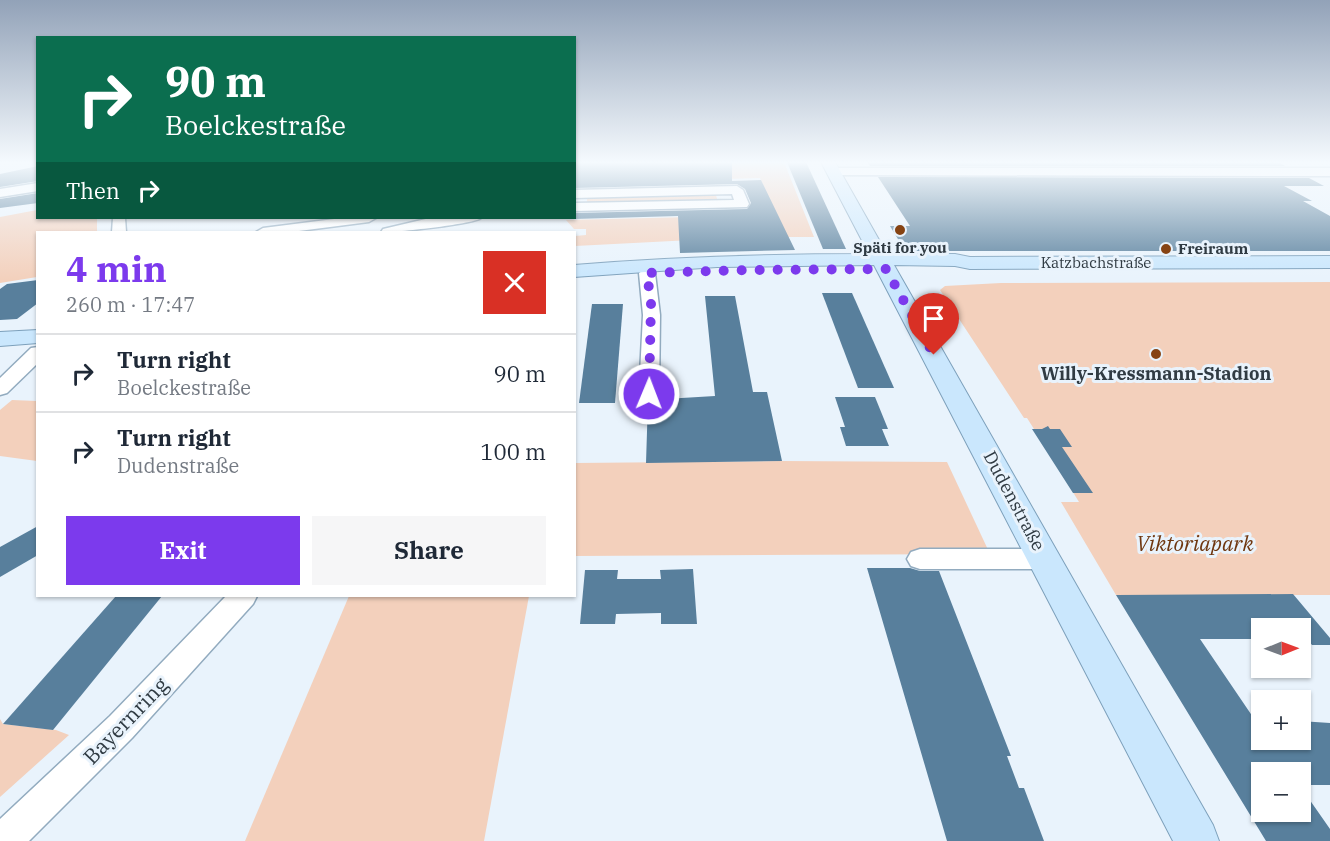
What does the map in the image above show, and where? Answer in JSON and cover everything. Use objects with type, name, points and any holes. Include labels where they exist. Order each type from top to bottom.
[{"type":"main road","name":"Dudenstraße","points":[[850,201],[1197,841]]},
{"type":"main road","name":"Katzbachstraße","points":[[740,265],[884,264],[925,271],[961,267],[970,263],[1330,262]]},
{"type":"main road","points":[[576,271],[740,265]]},
{"type":"main road","points":[[576,279],[740,265]]},
{"type":"main road","points":[[0,339],[36,336]]},
{"type":"main road","points":[[0,348],[36,345]]},
{"type":"street","points":[[576,207],[742,204],[741,201]]},
{"type":"street","points":[[276,231],[362,219]]},
{"type":"street","points":[[392,231],[430,222],[463,219]]},
{"type":"street","points":[[647,273],[651,304],[649,394]]},
{"type":"street","points":[[0,389],[36,354]]},
{"type":"street","points":[[920,559],[1045,559]]},
{"type":"street","name":"Bayernring","points":[[3,841],[121,727],[242,597]]},
{"type":"green space","points":[[587,201],[718,202],[587,206]]},
{"type":"green space","points":[[770,201],[800,201],[814,237],[750,237],[576,246],[576,236],[586,235],[586,229],[574,229],[566,220],[776,215]]},
{"type":"green space","points":[[36,210],[36,219],[97,219],[97,231],[36,231],[36,277],[0,283],[0,217]]},
{"type":"green space","name":"Willy-Kressmann-Stadion","points":[[1330,282],[1330,595],[1116,595],[1061,502],[1079,502],[1027,418],[1024,418],[940,290],[945,286],[1001,283]]},
{"type":"green space","points":[[12,400],[36,401],[36,461],[0,456],[0,410]]},
{"type":"green space","points":[[947,462],[990,554],[576,556],[576,463]]},
{"type":"green space","points":[[349,597],[529,597],[484,841],[245,841]]},
{"type":"green space","points":[[0,719],[3,724],[56,730],[69,735],[0,797]]},
{"type":"building","points":[[0,201],[36,201],[36,203],[0,208]]},
{"type":"building","points":[[750,201],[771,201],[795,250],[680,253],[678,216],[576,219],[576,213],[747,209]]},
{"type":"building","points":[[803,201],[824,201],[846,249],[823,249]]},
{"type":"building","points":[[894,201],[1303,201],[1330,216],[1330,251],[908,251],[904,249],[890,226],[910,226]]},
{"type":"building","points":[[36,280],[36,305],[17,319],[0,320],[0,289],[7,284]]},
{"type":"building","points":[[822,293],[852,293],[894,388],[858,388]]},
{"type":"building","points":[[705,296],[735,296],[753,392],[767,392],[782,461],[646,463],[648,400],[715,396]]},
{"type":"building","points":[[592,304],[623,304],[615,403],[579,403]]},
{"type":"building","points":[[835,397],[875,397],[888,429],[882,429],[889,446],[846,446],[840,427],[845,427]]},
{"type":"building","points":[[1048,426],[1050,429],[1060,429],[1072,447],[1062,447],[1093,493],[1073,493],[1032,429],[1042,429]]},
{"type":"building","points":[[36,527],[36,556],[0,577],[0,547]]},
{"type":"building","points":[[867,568],[939,571],[1011,756],[1007,756],[1019,788],[1024,788],[1044,841],[947,841]]},
{"type":"building","points":[[693,569],[697,624],[661,624],[661,613],[616,614],[615,624],[580,624],[585,570],[618,570],[617,579],[661,579],[660,570]]},
{"type":"building","points":[[1293,594],[1330,638],[1330,645],[1311,644],[1311,618],[1251,618],[1251,639],[1200,639],[1251,714],[1251,750],[1311,750],[1311,722],[1330,723],[1330,785],[1311,785],[1311,762],[1251,762],[1251,816],[1116,595]]},
{"type":"building","points":[[115,597],[161,597],[53,730],[3,724]]},
{"type":"building","points":[[1311,802],[1330,829],[1330,841],[1266,841],[1254,822],[1311,822]]},
{"type":"place","name":"Späti for you","points":[[900,230]]},
{"type":"place","name":"Freiraum","points":[[1166,249]]},
{"type":"place","name":"Willy-Kressmann-Stadion","points":[[1156,354]]},
{"type":"route","points":[[649,394],[651,304],[650,281],[647,273],[886,269],[934,355]]},
{"type":"park label","name":"Viktoriapark","points":[[1195,544]]}]
